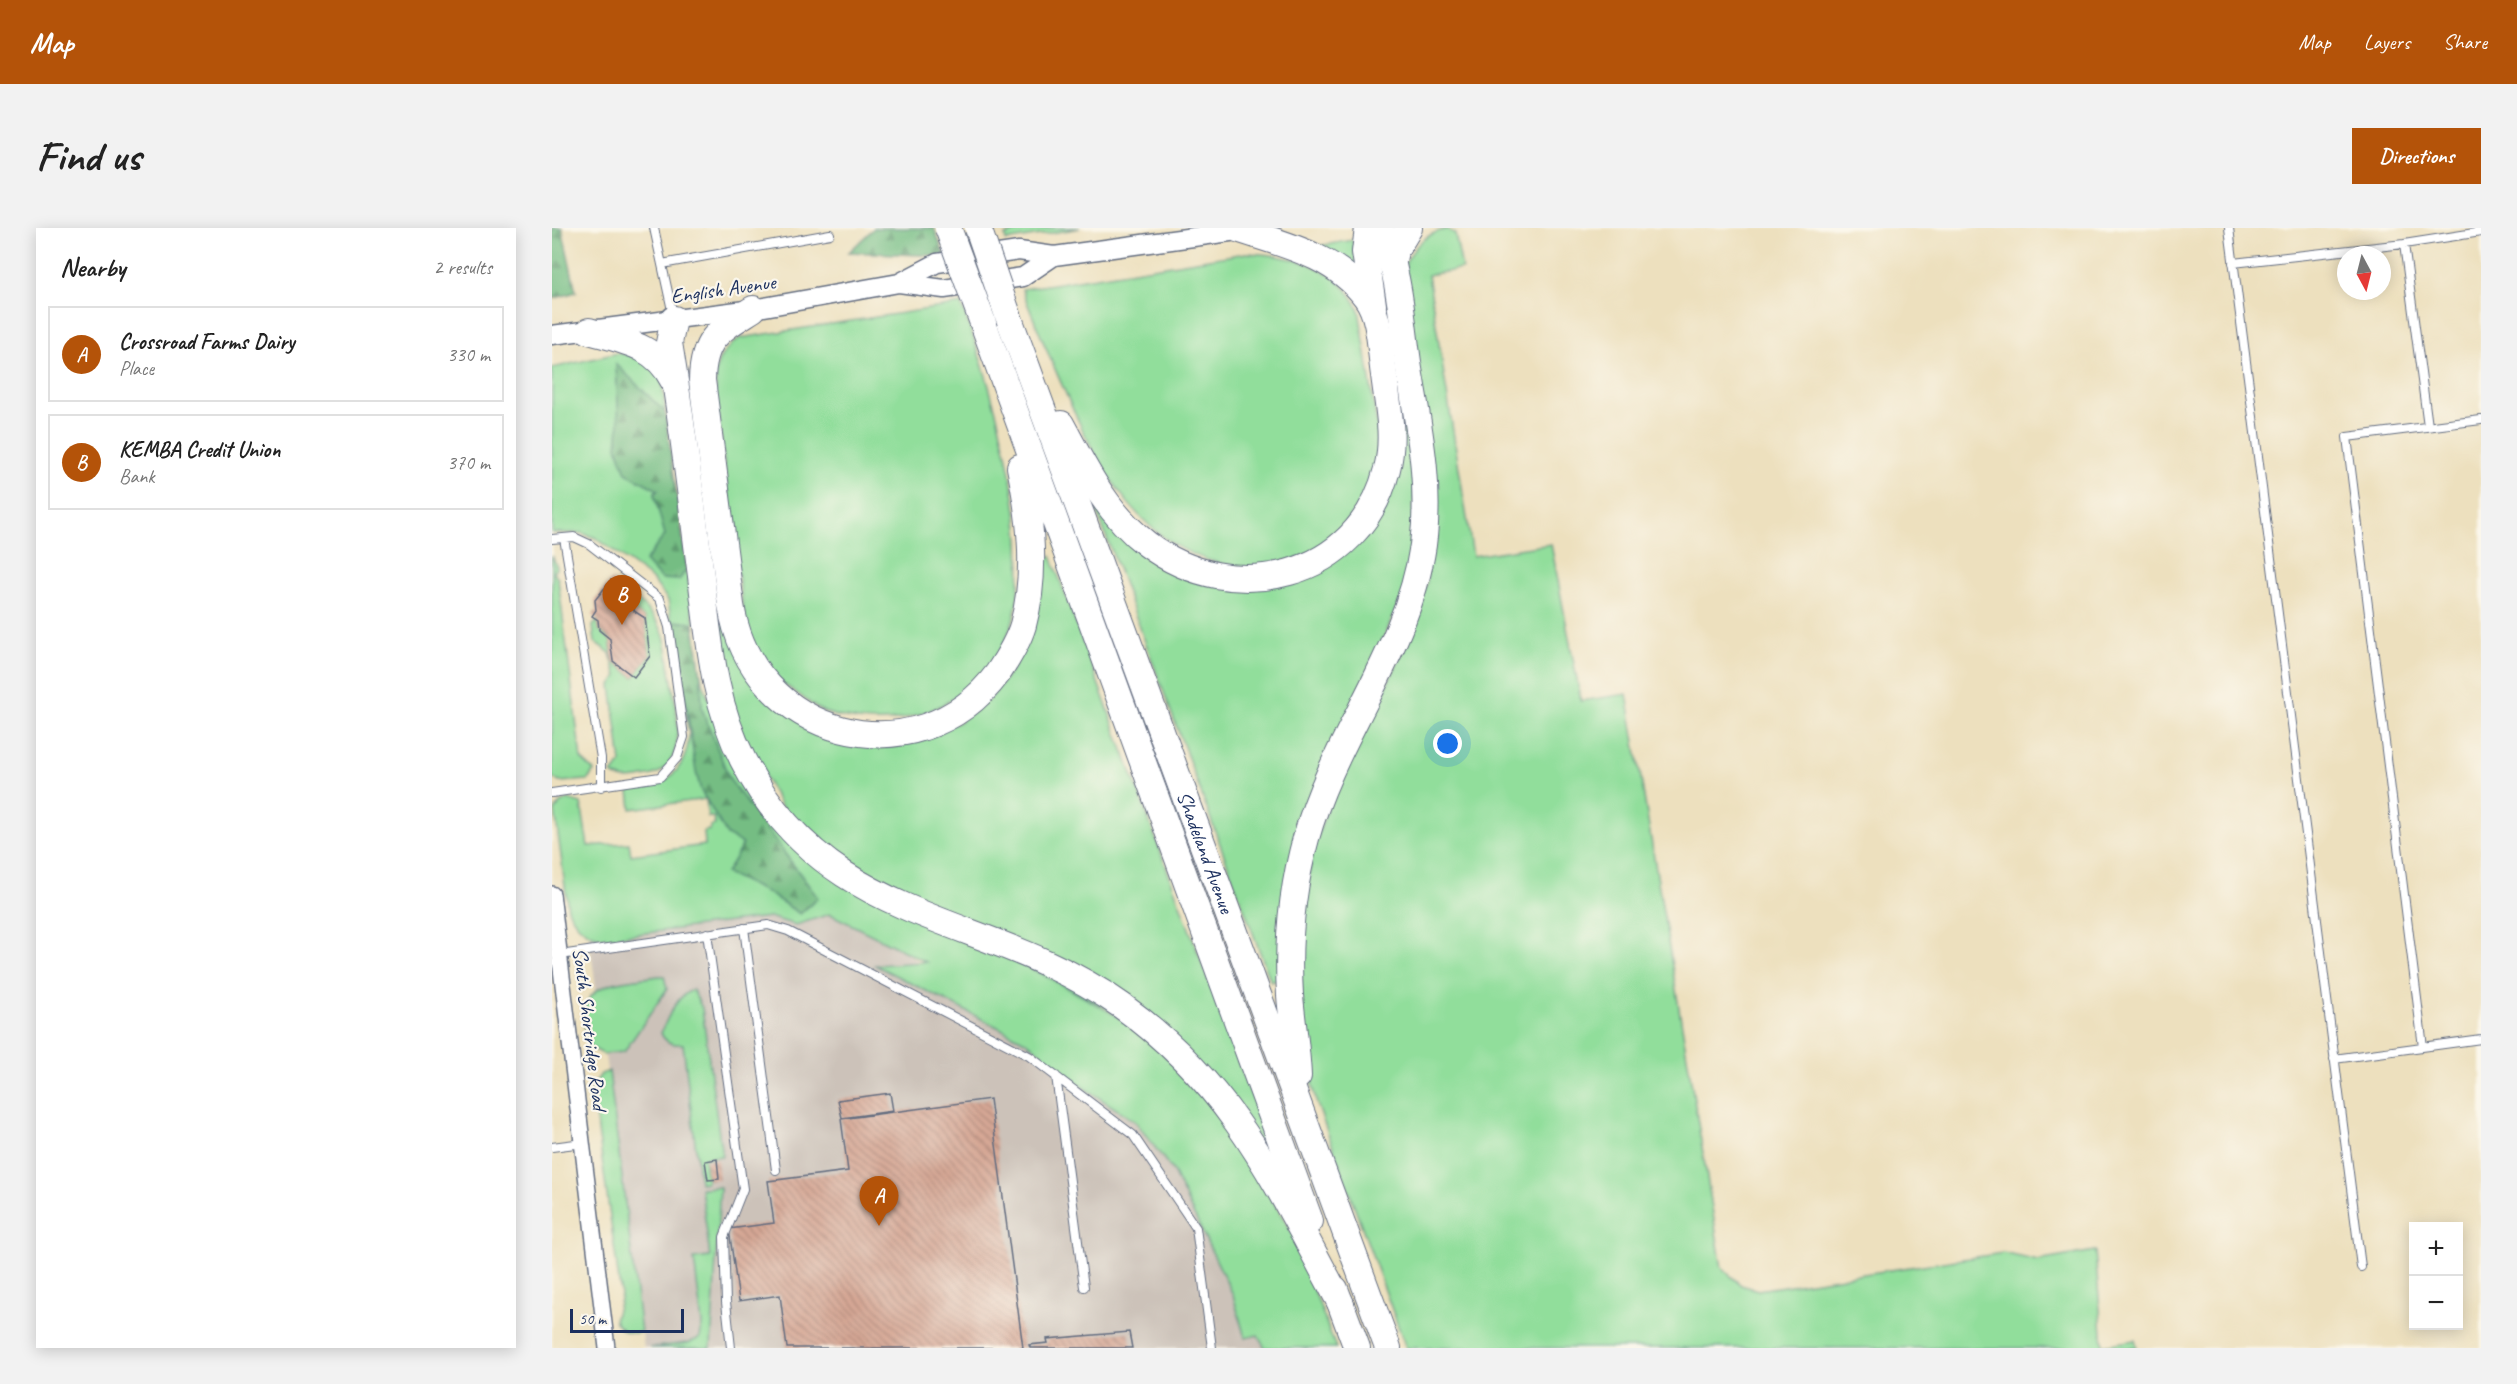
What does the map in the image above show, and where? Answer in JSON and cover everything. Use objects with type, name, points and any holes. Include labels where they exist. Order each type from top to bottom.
[{"type":"highway","points":[[753,309],[717,333],[709,342],[703,360],[702,380],[731,605],[743,646],[765,681],[797,710],[835,728],[881,736],[907,733],[935,724],[972,702],[1007,660],[1023,625],[1030,582],[1029,515],[1004,382],[948,228]]},
{"type":"highway","points":[[978,228],[1021,354],[1101,496],[1130,530],[1163,555],[1193,570],[1223,578],[1267,578],[1302,567],[1345,541],[1368,514],[1383,483],[1388,462],[1391,428],[1365,252],[1368,228]]},
{"type":"highway","points":[[1300,1106],[1289,964],[1293,908],[1302,854],[1325,780],[1406,612],[1423,544],[1426,503],[1425,468],[1392,264],[1380,228]]},
{"type":"highway","points":[[1392,264],[1395,251],[1409,228]]},
{"type":"highway","points":[[1248,229],[1317,256],[1352,281],[1374,308]]},
{"type":"highway","points":[[674,319],[687,339],[702,380]]},
{"type":"highway","points":[[674,319],[669,343],[716,687],[733,740],[767,800],[808,847],[852,881],[895,904],[1057,968],[1112,1000],[1168,1043],[1208,1083],[1246,1132],[1341,1304]]},
{"type":"highway","points":[[589,331],[647,350],[661,362],[676,387]]},
{"type":"highway","name":"Shadeland Avenue","points":[[1021,354],[1388,1348]]},
{"type":"highway","name":"Shadeland Avenue","points":[[1004,382],[1357,1348]]},
{"type":"street","name":"English Avenue","points":[[552,335],[753,309],[899,282],[937,263],[1019,251],[1054,256],[1248,229]]},
{"type":"street","name":"English Avenue","points":[[899,282],[944,290],[1023,277],[1054,256]]},
{"type":"street","name":"South Shortridge Road","points":[[552,894],[607,1348]]},
{"type":"lane","points":[[654,228],[674,319]]},
{"type":"lane","points":[[2229,228],[2361,1267]]},
{"type":"lane","points":[[2233,262],[2404,244],[2481,232]]},
{"type":"lane","points":[[662,264],[830,234]]},
{"type":"lane","points":[[2404,244],[2428,426]]},
{"type":"lane","points":[[2423,1047],[2347,437],[2481,420]]},
{"type":"lane","points":[[552,539],[574,537],[589,544],[660,598],[666,613],[684,737],[680,752],[670,770],[660,777],[552,793]]},
{"type":"lane","points":[[564,538],[601,758],[601,787]]},
{"type":"lane","points":[[560,955],[768,925],[788,931],[1029,1056],[1133,1135],[1196,1228],[1212,1348]]},
{"type":"lane","points":[[744,928],[776,1170]]},
{"type":"lane","points":[[707,933],[743,1189],[724,1237],[726,1302],[731,1348]]},
{"type":"lane","points":[[2334,1059],[2481,1039]]},
{"type":"lane","points":[[1056,1076],[1084,1287]]},
{"type":"lane","points":[[552,1147],[583,1143]]},
{"type":"shaded area","points":[[813,884],[918,961],[1086,1049],[1189,1140],[1290,1348],[644,1348],[586,914]]},
{"type":"green space","points":[[552,228],[562,228],[576,292],[552,299]]},
{"type":"green space","points":[[874,228],[934,228],[945,256],[849,252]]},
{"type":"green space","points":[[1023,228],[1080,228],[1006,241],[1005,236]]},
{"type":"green space","points":[[1447,229],[1455,234],[1462,269],[1428,275],[1473,556],[1551,544],[1581,701],[1627,694],[1722,1268],[1741,1285],[1758,1290],[2003,1253],[2038,1261],[2095,1251],[2103,1345],[2135,1340],[2137,1348],[1406,1348],[1316,1101],[1308,1066],[1302,1018],[1299,931],[1313,850],[1327,809],[1411,635],[1427,582],[1405,263],[1422,241]]},
{"type":"green space","points":[[1353,240],[1358,276],[1313,247]]},
{"type":"green space","points":[[1246,253],[1280,256],[1312,265],[1339,282],[1350,295],[1359,310],[1379,438],[1374,471],[1369,486],[1353,514],[1343,526],[1313,551],[1283,564],[1260,569],[1203,558],[1174,544],[1148,524],[1126,501],[1107,474],[1075,415],[1022,289]]},
{"type":"green space","points":[[961,304],[985,373],[1006,454],[1014,496],[1019,536],[1020,574],[1016,608],[1008,636],[994,660],[976,681],[954,698],[929,711],[903,719],[875,721],[847,718],[823,712],[772,675],[757,653],[751,636],[739,584],[720,428],[716,394],[718,362],[726,350],[740,338]]},
{"type":"green space","points":[[618,353],[641,357],[662,379],[669,452],[701,677],[708,698],[770,820],[1133,1025],[1209,1097],[1292,1232],[1336,1348],[1265,1348],[1258,1335],[1245,1338],[1233,1295],[1172,1170],[1136,1122],[1081,1086],[1027,1042],[875,965],[926,962],[830,914],[796,925],[769,917],[607,938],[588,933],[575,921],[568,909],[555,811],[560,803],[568,799],[581,803],[588,846],[629,843],[631,855],[705,845],[704,831],[710,830],[710,826],[715,825],[714,817],[708,817],[706,799],[631,809],[629,790],[653,785],[671,776],[678,768],[687,748],[689,735],[668,600],[652,579],[596,538],[581,533],[552,533],[552,368]]},
{"type":"green space","points":[[616,364],[665,412],[687,569],[679,580],[661,579],[645,561],[665,535],[654,494],[658,490],[626,473],[617,447],[619,426]]},
{"type":"green space","points":[[1402,405],[1416,465],[1409,581],[1341,734],[1281,979],[1271,982],[1096,509],[1103,508],[1200,583],[1354,544],[1397,406]]},
{"type":"green space","points":[[706,537],[710,537],[732,639],[838,738],[957,723],[989,700],[1014,667],[1041,558],[1051,556],[1247,1085],[1273,1141],[1262,1145],[1184,1047],[883,893],[785,813],[733,720]]},
{"type":"green space","points":[[552,555],[557,567],[554,573],[558,579],[581,759],[594,771],[588,780],[559,782],[552,777]]},
{"type":"green space","points":[[633,596],[653,616],[664,636],[676,705],[677,737],[675,752],[669,764],[658,773],[627,779],[612,774],[621,763],[611,685],[617,676],[610,653],[595,642],[593,626],[598,620],[599,630],[610,639],[613,661],[634,677],[650,656],[645,618],[634,611]]},
{"type":"green space","points":[[674,621],[693,623],[701,677],[702,709],[730,780],[818,898],[800,914],[768,893],[726,873],[743,844],[727,835],[701,791],[696,772]]},
{"type":"green space","points":[[664,976],[667,989],[624,1052],[603,1054],[588,1046],[584,1025],[585,1009],[590,997],[599,989],[611,984]]},
{"type":"green space","points":[[693,990],[702,1008],[722,1156],[704,1158],[707,1182],[700,1183],[683,1044],[670,1043],[661,1033],[677,1002],[687,992]]},
{"type":"green space","points":[[609,1071],[641,1332],[636,1333],[622,1330],[614,1320],[621,1296],[592,1087],[601,1074]]},
{"type":"green space","points":[[720,1187],[711,1348],[649,1348],[688,1343],[700,1338],[702,1324],[694,1259],[710,1257],[701,1188]]},
{"type":"building","points":[[611,580],[633,596],[634,611],[645,618],[650,656],[634,677],[613,661],[610,639],[599,630],[598,620],[592,616],[596,610],[595,600]]},
{"type":"building","points":[[890,1093],[893,1111],[842,1118],[838,1100]]},
{"type":"building","points":[[990,1099],[1023,1348],[787,1348],[780,1295],[739,1301],[729,1229],[774,1223],[768,1181],[848,1171],[841,1119]]},
{"type":"building","points":[[717,1159],[719,1179],[708,1180],[705,1161]]},
{"type":"building","points":[[1129,1332],[1132,1348],[1030,1348],[1029,1345],[1048,1343],[1047,1339]]},
{"type":"place","name":"KEMBA Credit Union","points":[[622,625]]},
{"type":"place","name":"Crossroad Farms Dairy","points":[[879,1226]]}]
